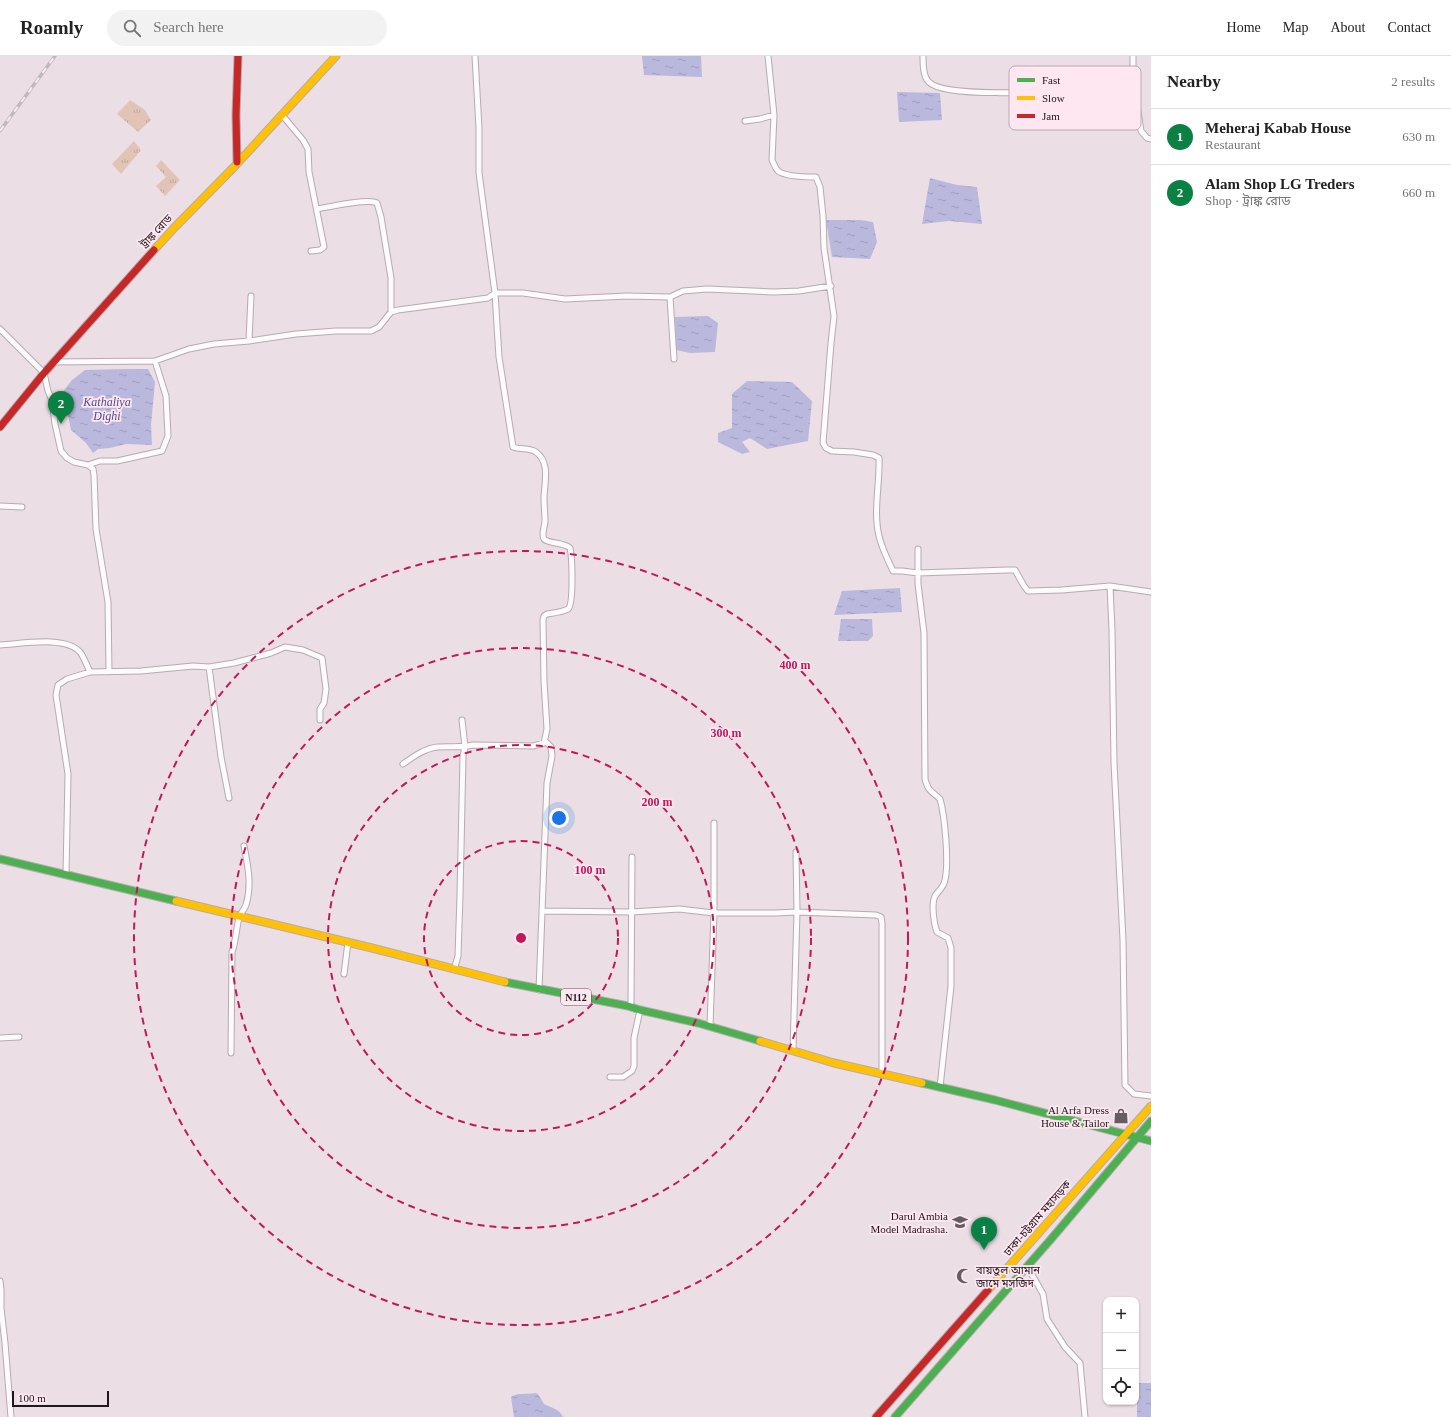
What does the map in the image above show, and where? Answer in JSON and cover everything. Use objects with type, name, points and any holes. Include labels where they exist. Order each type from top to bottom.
[{"type":"main road","points":[[237,162],[236,115],[238,56]]},
{"type":"main road","name":"ট্রাঙ্ক রোড","points":[[0,427],[53,362],[175,227],[336,56]]},
{"type":"main road","name":"N112","points":[[0,859],[348,942],[454,970],[539,990],[628,1006],[710,1026],[834,1063],[995,1100],[1125,1136],[1151,1141]]},
{"type":"main road","name":"ঢাকা-চট্টগ্রাম মহাসড়ক","points":[[876,1417],[1151,1106]]},
{"type":"main road","points":[[895,1417],[1151,1121]]},
{"type":"street","points":[[403,764],[420,753],[436,747],[533,746],[542,744],[545,741],[547,729],[544,682],[543,620],[544,616],[547,614],[570,608],[572,582],[570,548],[567,545],[547,541],[544,538],[546,472],[544,463],[538,453],[529,448],[520,449],[513,447],[499,357],[494,293],[479,173],[479,128],[475,56]]},
{"type":"street","points":[[768,56],[774,115],[772,160],[777,170],[786,174],[816,177],[820,187],[824,248],[834,316],[823,443],[826,448],[832,451],[854,452],[873,455],[879,458],[877,520],[879,536],[893,571],[918,573],[1015,570],[1028,591],[1110,586],[1151,592]]},
{"type":"street","points":[[923,56],[926,78],[929,83],[936,87],[960,92],[1009,92]]},
{"type":"street","points":[[282,115],[303,140],[308,149],[309,172],[324,247],[320,250],[311,251]]},
{"type":"street","points":[[745,121],[774,115]]},
{"type":"street","points":[[1141,130],[1147,138],[1151,139]]},
{"type":"street","points":[[317,209],[372,201],[377,203],[381,217],[391,278],[392,312]]},
{"type":"street","points":[[53,362],[155,361],[189,349],[214,344],[249,341],[296,334],[336,331],[372,331],[392,312],[406,308],[488,298],[494,293],[523,293],[565,299],[627,296],[670,297],[683,292],[707,289],[774,292],[799,291],[830,286]]},
{"type":"street","points":[[249,341],[251,296]]},
{"type":"street","points":[[670,297],[674,359]]},
{"type":"street","points":[[0,329],[44,373],[48,391],[52,400],[55,424],[62,451],[74,462],[88,465],[100,461],[117,461],[162,451],[168,436],[166,396],[155,361]]},
{"type":"street","points":[[88,465],[92,469],[94,475],[96,529],[108,602],[108,672]]},
{"type":"street","points":[[0,506],[22,506]]},
{"type":"street","points":[[918,549],[918,584],[924,634],[925,778],[930,792],[940,799],[947,854],[945,881],[935,897],[934,912],[937,932],[948,938],[951,948],[951,986],[940,1087]]},
{"type":"street","points":[[1110,586],[1114,763],[1123,940],[1125,1085],[1134,1094],[1151,1096]]},
{"type":"street","points":[[0,645],[52,642],[70,645],[80,652],[90,672]]},
{"type":"street","points":[[66,875],[68,774],[56,695],[58,685],[67,679],[90,672],[141,671],[193,666],[209,667],[234,663],[271,653],[285,647],[303,650],[322,658],[326,689],[324,703],[320,709],[320,720]]},
{"type":"street","points":[[209,667],[221,756],[229,798]]},
{"type":"street","points":[[454,970],[458,956],[463,756],[465,747],[462,720]]},
{"type":"street","points":[[539,990],[547,783],[552,756],[551,747],[545,741]]},
{"type":"street","points":[[710,1026],[714,913],[714,823]]},
{"type":"street","points":[[231,1053],[232,952],[236,939],[239,917],[244,911],[246,903],[249,884],[248,866],[244,846]]},
{"type":"street","points":[[794,1050],[797,912],[796,852]]},
{"type":"street","points":[[628,1006],[631,1002],[632,857]]},
{"type":"street","points":[[542,911],[632,912],[678,909],[714,913],[797,912],[876,915],[880,917],[882,923],[882,1074]]},
{"type":"street","points":[[344,974],[348,942]]},
{"type":"street","points":[[610,1077],[623,1077],[632,1071],[634,1066],[634,1038],[640,1010]]},
{"type":"street","points":[[0,1038],[19,1037]]},
{"type":"street","points":[[1027,1266],[1043,1294],[1047,1319],[1065,1347],[1080,1363],[1085,1417]]},
{"type":"street","points":[[0,1281],[1,1308],[6,1343],[12,1417]]},
{"type":"green space","points":[[130,100],[145,110],[151,120],[138,132],[117,114]]},
{"type":"green space","points":[[134,141],[141,150],[121,174],[112,164]]},
{"type":"green space","points":[[161,160],[180,180],[165,196],[156,186],[166,177],[156,166]]},
{"type":"water","points":[[642,56],[701,56],[702,77],[644,75]]},
{"type":"water","points":[[897,92],[940,93],[942,120],[899,122]]},
{"type":"water","points":[[930,178],[957,185],[977,187],[982,224],[949,221],[922,224]]},
{"type":"water","points":[[826,220],[861,220],[873,222],[877,242],[870,259],[832,257]]},
{"type":"water","points":[[708,316],[718,323],[715,352],[690,353],[676,350],[675,317]]},
{"type":"water","name":"Kathaliya Dighi","points":[[148,369],[155,382],[151,425],[152,445],[126,444],[98,449],[93,453],[86,443],[71,430],[68,415],[60,409],[58,398],[72,380],[85,370]]},
{"type":"water","points":[[747,381],[792,382],[812,401],[808,441],[767,449],[750,438],[742,442],[750,452],[742,454],[718,442],[718,433],[732,428],[732,394]]},
{"type":"water","points":[[900,588],[902,612],[834,615],[842,591]]},
{"type":"water","points":[[841,619],[872,619],[873,636],[868,641],[838,641]]},
{"type":"water","points":[[1139,1383],[1151,1383],[1151,1417],[1137,1417],[1137,1405],[1139,1405]]},
{"type":"water","points":[[538,1394],[544,1404],[557,1410],[563,1417],[514,1417],[511,1397],[514,1395]]},
{"type":"railway","points":[[0,131],[55,56]]},
{"type":"traffic: fast","points":[[0,859],[176,901]]},
{"type":"traffic: fast","points":[[505,982],[628,1006],[698,1023],[760,1041]]},
{"type":"traffic: fast","points":[[922,1083],[995,1100],[1151,1141]]},
{"type":"traffic: fast","points":[[895,1417],[1052,1238],[1151,1121]]},
{"type":"traffic: slow","points":[[154,250],[234,167],[336,56]]},
{"type":"traffic: slow","points":[[176,901],[372,948],[505,982]]},
{"type":"traffic: slow","points":[[760,1041],[834,1063],[922,1083]]},
{"type":"traffic: slow","points":[[988,1290],[1151,1106]]},
{"type":"traffic: jam","points":[[237,162],[236,115],[238,56]]},
{"type":"traffic: jam","points":[[0,427],[44,373],[154,250]]},
{"type":"traffic: jam","points":[[876,1417],[988,1290]]},
{"type":"place","name":"Alam Shop LG Treders","points":[[61,424]]},
{"type":"place","name":"Al Arfa Dress House & Tailor","points":[[1121,1116]]},
{"type":"place","name":"Darul Ambia Model Madrasha.","points":[[960,1222]]},
{"type":"place","name":"Meheraj Kabab House","points":[[984,1250]]},
{"type":"place","name":"বায়তুল আমান জামে মসজিদ","points":[[964,1276]]}]
